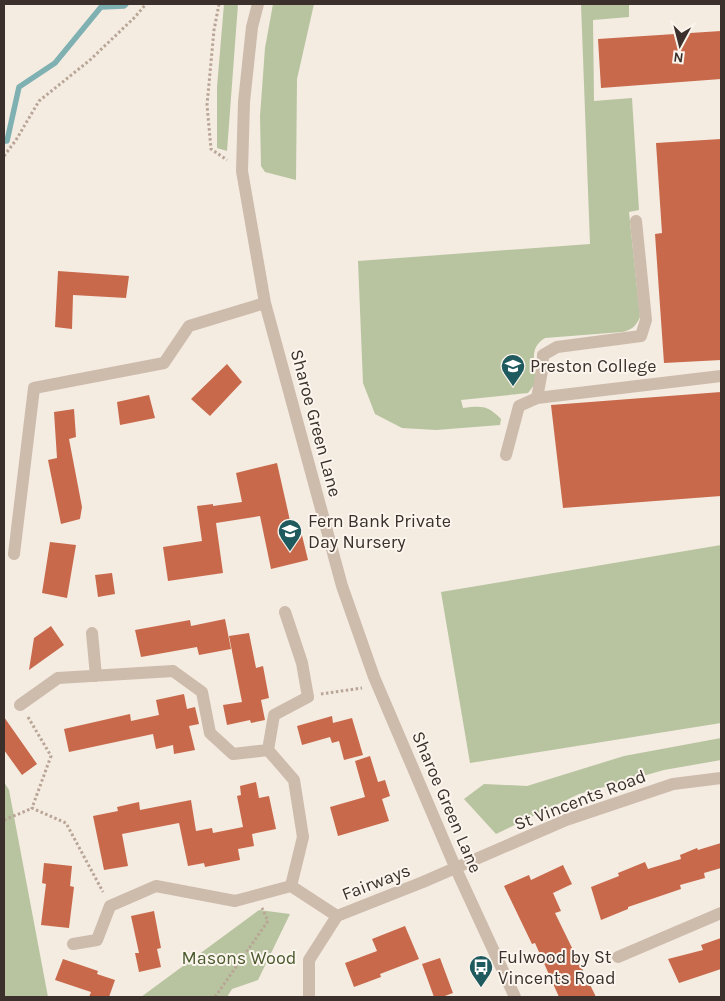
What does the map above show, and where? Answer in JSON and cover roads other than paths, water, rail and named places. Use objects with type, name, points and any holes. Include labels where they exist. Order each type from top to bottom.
[{"type":"street","name":"Sharoe Green Lane","points":[[258,4],[252,27],[244,102],[242,171],[265,303],[342,586],[377,685],[456,869],[516,997]]},
{"type":"street","points":[[537,398],[543,355],[557,346],[640,336],[646,320],[636,221]]},
{"type":"street","points":[[14,554],[34,388],[164,362],[189,326],[265,303]]},
{"type":"street","points":[[506,455],[519,406],[537,398],[721,376]]},
{"type":"street","points":[[268,750],[274,715],[308,696],[302,663],[285,612]]},
{"type":"street","points":[[92,633],[96,676]]},
{"type":"street","points":[[20,705],[58,678],[173,671],[202,692],[210,733],[233,754],[268,750]]},
{"type":"street","points":[[268,750],[294,780],[303,837],[292,886]]},
{"type":"street","name":"St Vincents Road","points":[[456,869],[566,820],[673,784],[721,778]]},
{"type":"street","name":"Fairways","points":[[309,997],[308,960],[337,916],[456,869]]},
{"type":"street","points":[[73,944],[97,940],[110,906],[156,886],[235,901],[292,886],[337,916]]},
{"type":"street","points":[[618,957],[721,913]]},
{"type":"waterway","points":[[4,141],[7,141],[19,87],[55,63],[101,7],[124,6],[126,4]]},
{"type":"place","name":"Preston College","points":[[513,387]]},
{"type":"place","name":"Fern Bank Private Day Nursery","points":[[290,552]]},
{"type":"place","name":"Fulwood by St Vincents Road","points":[[481,988]]},
{"type":"park label","name":"Masons Wood","points":[[239,958]]}]
